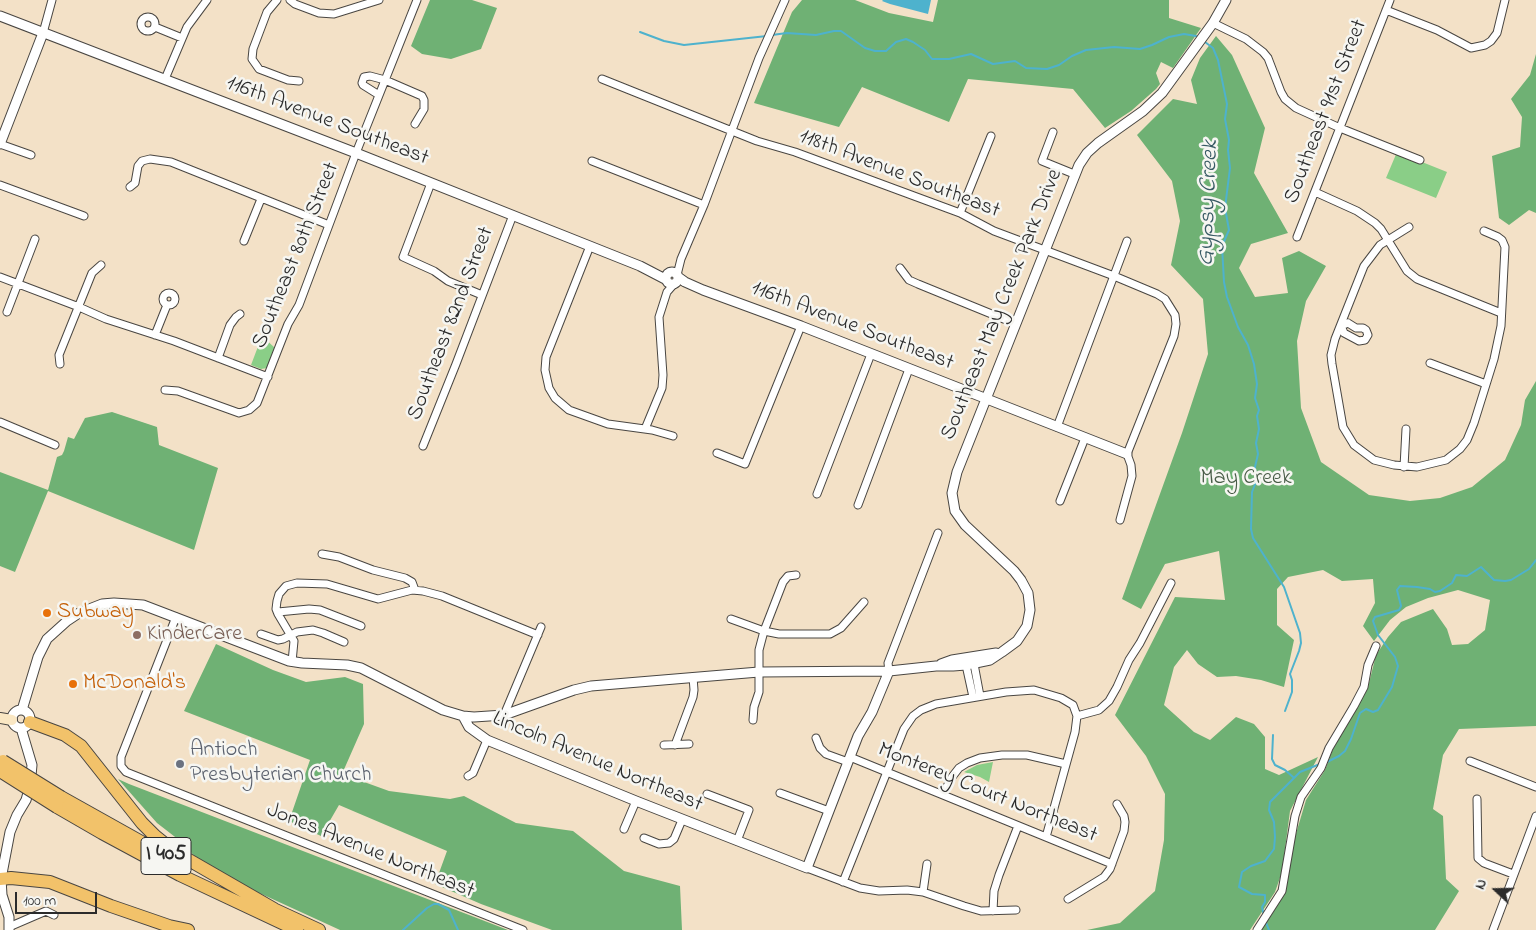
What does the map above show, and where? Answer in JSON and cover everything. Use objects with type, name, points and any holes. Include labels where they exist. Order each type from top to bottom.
[{"type":"highway","points":[[26,725],[65,735],[81,746],[138,818],[155,836],[175,852],[274,909]]},
{"type":"highway","name":"I 405","points":[[1,764],[59,802],[180,875],[297,930]]},
{"type":"highway","name":"I 405","points":[[59,802],[317,929]]},
{"type":"highway","points":[[1,879],[11,878],[50,882],[111,906],[169,926],[188,930]]},
{"type":"main road","points":[[0,718],[12,720]]},
{"type":"street","points":[[31,155],[0,144],[43,33],[52,0]]},
{"type":"street","points":[[165,79],[187,28],[207,0]]},
{"type":"street","points":[[277,0],[268,12],[253,49],[252,59],[259,69],[288,80],[299,80]]},
{"type":"street","points":[[290,0],[300,6],[327,14],[343,12],[367,2],[378,0]]},
{"type":"street","points":[[645,429],[663,383],[660,317],[664,300],[704,205],[760,58],[785,0]]},
{"type":"street","name":"Southeast May Creek Park Drive","points":[[1002,652],[1012,646],[1027,626],[1030,610],[1028,593],[1014,571],[955,511],[952,497],[957,472],[1074,174],[1083,158],[1092,148],[1142,111],[1162,93],[1214,23],[1226,0]]},
{"type":"street","name":"Southeast 91st Street","points":[[1297,237],[1390,0]]},
{"type":"street","points":[[1386,10],[1437,30],[1471,48],[1485,45],[1497,33],[1505,0]]},
{"type":"street","name":"Southeast 80th Street","points":[[165,390],[178,391],[239,413],[250,410],[257,403],[288,324],[299,305],[415,1]]},
{"type":"street","name":"116th Avenue Southeast","points":[[0,16],[1127,454]]},
{"type":"street","points":[[1214,23],[1246,39],[1263,52],[1268,58],[1281,92],[1290,103],[1304,112],[1340,128],[1420,160]]},
{"type":"street","points":[[154,27],[182,38]]},
{"type":"street","points":[[379,95],[363,85],[362,80],[364,77],[370,76],[385,80],[422,96],[424,109],[415,124]]},
{"type":"street","name":"118th Avenue Southeast","points":[[602,79],[757,141],[795,152],[960,213],[994,231],[1114,276],[1165,299],[1175,315],[1174,336],[1127,454]]},
{"type":"street","points":[[1053,132],[1042,161],[1074,174]]},
{"type":"street","points":[[960,213],[991,136]]},
{"type":"street","points":[[130,187],[135,183],[138,166],[142,161],[150,159],[170,162],[329,225]]},
{"type":"street","points":[[592,161],[704,205]]},
{"type":"street","points":[[431,183],[403,257],[430,269],[448,281],[482,294]]},
{"type":"street","points":[[0,185],[84,216]]},
{"type":"street","points":[[1314,192],[1366,216],[1381,229],[1407,270],[1417,279],[1501,313]]},
{"type":"street","points":[[244,241],[262,199]]},
{"type":"street","name":"Southeast 82nd Street","points":[[423,446],[513,215]]},
{"type":"street","points":[[1409,226],[1375,251],[1364,266],[1333,349],[1332,364],[1341,421],[1346,434],[1354,445],[1374,460],[1404,467],[1424,466],[1446,460],[1460,449],[1471,432],[1499,337],[1501,313],[1505,247],[1502,240],[1484,231]]},
{"type":"street","points":[[7,312],[35,239]]},
{"type":"street","points":[[1057,427],[1128,240]]},
{"type":"street","points":[[590,246],[546,357],[545,370],[549,388],[555,398],[569,410],[608,424],[645,429],[673,436]]},
{"type":"street","points":[[60,364],[59,355],[92,273],[101,265]]},
{"type":"street","points":[[900,268],[909,280],[1016,324]]},
{"type":"street","points":[[0,277],[79,307],[106,320],[192,348],[268,377]]},
{"type":"street","points":[[155,335],[167,305]]},
{"type":"street","points":[[218,358],[230,325],[236,316],[240,314]]},
{"type":"street","points":[[717,453],[744,464],[801,326]]},
{"type":"street","points":[[817,494],[872,354]]},
{"type":"street","points":[[1430,363],[1486,384]]},
{"type":"street","points":[[858,505],[910,369]]},
{"type":"street","points":[[0,422],[55,445]]},
{"type":"street","points":[[1404,467],[1406,429]]},
{"type":"street","points":[[1060,501],[1085,438]]},
{"type":"street","points":[[1120,520],[1132,476],[1127,454]]},
{"type":"street","points":[[807,868],[858,736],[872,712],[889,671],[888,663],[938,533]]},
{"type":"street","points":[[322,554],[339,557],[373,570],[405,578],[412,582],[415,590]]},
{"type":"street","points":[[753,720],[754,707],[759,692],[760,650],[764,631],[783,582],[788,576],[796,575]]},
{"type":"street","points":[[1078,716],[1099,710],[1109,700],[1171,583]]},
{"type":"street","points":[[292,662],[294,641],[278,612],[277,601],[279,594],[290,584],[327,584],[378,599],[415,590],[442,596],[538,635]]},
{"type":"street","points":[[731,619],[764,631],[789,635],[830,634],[841,628],[864,602]]},
{"type":"street","name":"Lincoln Avenue Northeast","points":[[22,710],[42,647],[55,631],[79,613],[102,604],[124,603],[143,605],[292,662],[347,665],[361,668],[443,710],[463,716],[469,727],[487,740],[682,820],[843,882],[868,890],[923,892],[981,911],[1016,910]]},
{"type":"street","points":[[278,612],[315,609],[329,612],[362,626]]},
{"type":"street","name":"Jones Avenue Northeast","points":[[176,618],[121,757],[123,769],[133,777],[523,930]]},
{"type":"street","points":[[504,715],[542,627]]},
{"type":"street","points":[[260,634],[284,640],[302,631],[313,630],[344,642]]},
{"type":"street","points":[[1257,930],[1278,899],[1284,882],[1297,809],[1305,790],[1321,768],[1364,687],[1368,665],[1376,646]]},
{"type":"street","points":[[936,666],[952,660],[1002,652]]},
{"type":"street","points":[[463,716],[504,715],[584,687],[759,672],[889,671],[970,664],[990,660],[1002,652]]},
{"type":"street","points":[[970,664],[977,697]]},
{"type":"street","points":[[675,745],[693,697],[693,677]]},
{"type":"street","points":[[843,882],[904,729],[913,716],[928,707],[1026,690],[1042,691],[1069,702],[1076,710],[1078,716],[1046,837]]},
{"type":"street","points":[[6,929],[9,917],[2,895],[1,879],[10,832],[26,800],[30,786],[32,765],[26,725],[27,713],[22,710],[14,714],[12,720],[16,727],[26,725]]},
{"type":"street","name":"Monterey Court Northeast","points":[[816,738],[820,748],[826,754],[886,772],[1112,864]]},
{"type":"street","points":[[468,776],[473,773],[487,740]]},
{"type":"street","points":[[664,745],[689,744]]},
{"type":"street","points":[[943,794],[959,768],[980,758],[1002,755],[1027,755],[1066,764]]},
{"type":"street","points":[[1470,761],[1536,787]]},
{"type":"street","points":[[780,793],[829,811]]},
{"type":"street","points":[[708,794],[749,810],[737,841]]},
{"type":"street","points":[[1477,799],[1478,858],[1484,863],[1513,874]]},
{"type":"street","points":[[624,829],[636,801]]},
{"type":"street","points":[[1068,899],[1104,877],[1112,864],[1124,831],[1125,822],[1124,816],[1117,804]]},
{"type":"street","points":[[1493,930],[1536,816]]},
{"type":"street","points":[[644,838],[659,844],[669,843],[674,840],[682,820]]},
{"type":"street","points":[[993,911],[997,883],[1018,826]]},
{"type":"street","points":[[923,892],[927,864]]},
{"type":"street","points":[[6,929],[46,911],[54,915]]},
{"type":"green space","points":[[430,0],[472,0],[497,8],[481,49],[451,59],[422,54],[411,46]]},
{"type":"green space","points":[[802,0],[855,0],[889,13],[933,22],[938,0],[1169,0],[1169,18],[1201,28],[1173,68],[1161,62],[1156,73],[1160,84],[1156,89],[1131,111],[1105,128],[1073,89],[968,79],[949,122],[862,87],[839,127],[754,103],[792,12]]},
{"type":"green space","name":"May Creek","points":[[1216,36],[1232,55],[1265,128],[1254,173],[1288,233],[1251,244],[1239,268],[1255,297],[1288,293],[1282,258],[1299,251],[1326,266],[1306,301],[1297,341],[1301,408],[1321,462],[1369,495],[1410,501],[1440,498],[1472,487],[1505,460],[1521,425],[1525,400],[1536,381],[1536,726],[1459,729],[1443,755],[1433,809],[1443,816],[1446,879],[1459,891],[1435,930],[1260,930],[1286,890],[1295,837],[1306,800],[1325,770],[1333,749],[1368,687],[1376,655],[1388,637],[1401,622],[1433,609],[1447,629],[1452,645],[1468,644],[1485,630],[1490,600],[1458,590],[1428,598],[1406,607],[1390,620],[1374,641],[1363,626],[1375,603],[1373,579],[1342,581],[1323,570],[1288,577],[1277,589],[1277,625],[1294,640],[1284,687],[1261,680],[1236,676],[1217,677],[1198,664],[1187,650],[1174,667],[1164,705],[1194,732],[1210,740],[1236,717],[1254,724],[1265,737],[1265,769],[1279,775],[1318,757],[1290,811],[1282,872],[1275,892],[1250,930],[1087,930],[1120,923],[1155,891],[1164,840],[1165,794],[1146,756],[1115,715],[1175,597],[1225,600],[1219,551],[1165,564],[1141,609],[1122,599],[1182,433],[1208,354],[1203,299],[1171,265],[1180,221],[1172,181],[1137,135],[1173,99],[1197,104],[1191,80],[1200,58]]},
{"type":"green space","points":[[1536,54],[1536,213],[1529,210],[1509,225],[1499,218],[1492,156],[1520,147],[1522,117],[1511,99],[1530,75]]},
{"type":"green space","points":[[1397,152],[1447,172],[1436,198],[1386,178]]},
{"type":"green space","points":[[262,336],[275,348],[267,368],[261,369],[251,365]]},
{"type":"green space","points":[[112,412],[157,427],[159,445],[218,468],[194,550],[48,491],[15,572],[0,566],[0,472],[48,490],[57,457],[62,455],[68,437],[74,439],[85,418]]},
{"type":"green space","points":[[216,644],[273,670],[306,682],[345,677],[363,684],[364,724],[342,774],[389,791],[450,799],[464,796],[516,823],[573,831],[624,871],[680,886],[682,930],[552,930],[481,904],[435,884],[447,851],[339,805],[321,836],[289,821],[310,760],[184,711]]},
{"type":"green space","points":[[993,762],[989,782],[964,772],[977,765]]},
{"type":"green space","points":[[118,779],[508,930],[340,930],[207,869],[179,840],[157,823]]},
{"type":"water","points":[[883,0],[931,0],[928,14],[890,4]]},
{"type":"waterway","name":"Gypsy Creek","points":[[772,35],[787,33],[816,35],[841,31],[865,48],[875,51],[886,51],[896,42],[906,39],[925,50],[932,59],[949,59],[971,54],[993,64],[1015,61],[1026,68],[1047,69],[1059,65],[1072,56],[1086,50],[1114,47],[1140,49],[1169,37],[1184,34],[1199,38]]},
{"type":"waterway","name":"Gypsy Creek","points":[[640,32],[664,41],[684,45],[767,36]]},
{"type":"waterway","name":"Gypsy Creek","points":[[1205,42],[1213,48],[1218,60],[1227,104],[1225,119],[1229,140],[1230,168],[1225,208],[1229,230],[1222,246],[1224,282],[1227,297],[1238,327],[1248,345],[1254,364],[1257,384],[1255,398],[1259,410],[1257,416],[1259,429],[1256,443],[1258,454],[1255,467],[1256,482],[1252,492],[1251,529],[1253,538],[1284,587],[1300,633],[1301,643],[1290,674],[1292,692],[1285,711]]},
{"type":"waterway","name":"May Creek","points":[[1325,763],[1345,751],[1360,713],[1366,709],[1373,712],[1378,710],[1392,687],[1398,666],[1395,657],[1378,635],[1373,621],[1375,617],[1399,610],[1401,606],[1397,590],[1400,586],[1430,589],[1435,592],[1440,591],[1452,583],[1456,575],[1467,576],[1481,567],[1494,580],[1511,580],[1529,569],[1536,560]]},
{"type":"waterway","name":"Gypsy Creek","points":[[1273,735],[1272,759],[1275,765],[1293,777]]},
{"type":"waterway","name":"May Creek","points":[[1264,916],[1262,907],[1265,902],[1265,895],[1252,894],[1239,887],[1242,872],[1251,866],[1265,861],[1274,849],[1274,822],[1269,810],[1270,802],[1300,772],[1320,764]]},
{"type":"waterway","name":"May Creek","points":[[403,930],[434,904],[449,910],[458,930]]},
{"type":"waterway","name":"May Creek","points":[[1265,920],[1269,930]]},
{"type":"place","name":"Subway","points":[[47,613]]},
{"type":"place","name":"KinderCare","points":[[137,635]]},
{"type":"place","name":"McDonald's","points":[[73,684]]},
{"type":"place","name":"Antioch Presbyterian Church","points":[[180,764]]}]
